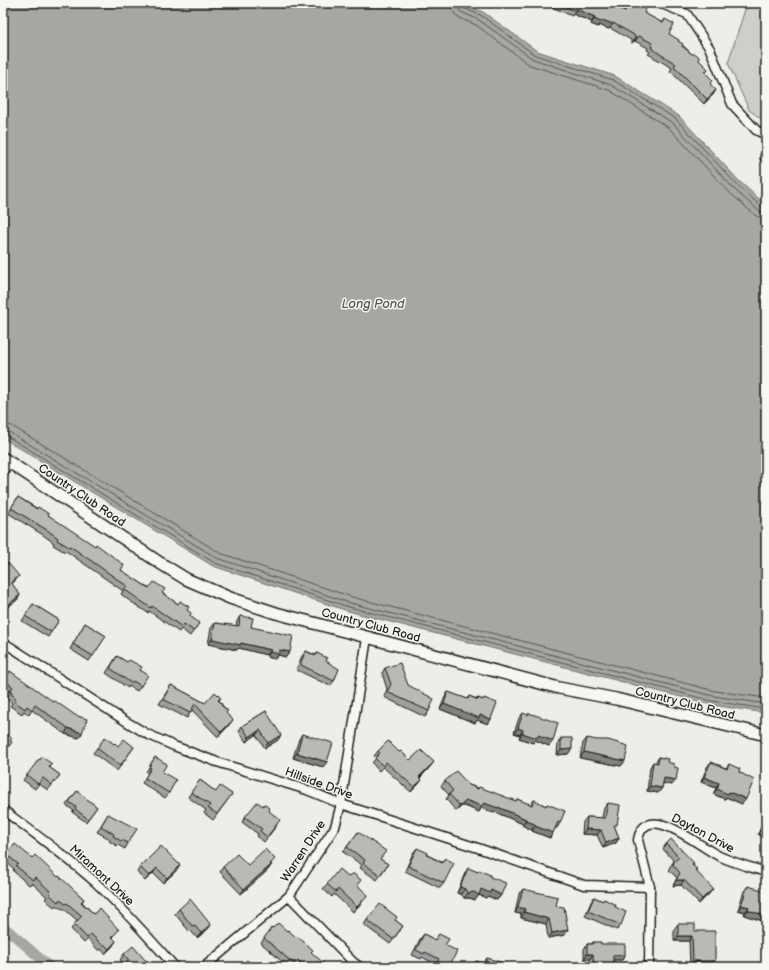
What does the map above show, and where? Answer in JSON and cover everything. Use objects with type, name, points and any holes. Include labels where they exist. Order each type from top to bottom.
[{"type":"street","points":[[659,3],[687,14],[710,49],[732,104],[756,130],[766,135]]},
{"type":"street","points":[[3,473],[6,459]]},
{"type":"street","name":"Country Club Road","points":[[6,459],[186,579],[236,600],[276,613],[367,638],[559,688],[616,699],[766,735]]},
{"type":"street","name":"Warren Drive","points":[[204,967],[289,896],[335,827],[341,804],[367,638]]},
{"type":"street","name":"Hillside Drive","points":[[3,642],[126,722],[147,734],[174,746],[217,762],[307,790],[341,804],[478,848],[584,885],[650,887]]},
{"type":"street","name":"Miramont Drive","points":[[4,812],[57,850],[95,883],[123,910],[175,967]]},
{"type":"street","name":"Dayton Drive","points":[[650,887],[638,840],[642,829],[648,824],[655,823],[661,824],[690,838],[717,855],[740,865],[766,872]]},
{"type":"street","points":[[649,967],[650,887]]},
{"type":"street","points":[[289,896],[353,962],[360,967]]},
{"type":"shaded area","points":[[747,3],[766,3],[766,122],[749,110],[728,63]]},
{"type":"water","name":"Long Pond","points":[[3,3],[462,3],[483,12],[537,51],[615,76],[679,116],[740,182],[766,205],[766,713],[712,705],[348,611],[213,566],[3,438]]},
{"type":"building","points":[[558,3],[606,3],[625,11],[629,3],[635,3],[646,9],[644,13],[663,23],[665,19],[674,24],[669,34],[679,40],[678,41],[683,44],[682,46],[692,54],[696,54],[699,57],[699,60],[708,69],[705,72],[713,81],[710,84],[716,90],[707,99],[674,66],[676,64],[652,49],[652,43],[639,36],[635,38],[634,35],[613,23],[602,20],[601,22],[594,19],[595,17],[576,9],[575,11]]},
{"type":"building","points":[[766,147],[766,157],[764,155],[764,149]]},
{"type":"building","points":[[18,497],[37,509],[38,507],[49,514],[48,515],[95,546],[96,544],[124,565],[121,570],[144,585],[149,588],[154,582],[165,589],[162,593],[178,604],[180,601],[189,607],[187,610],[191,613],[190,616],[199,623],[194,631],[184,624],[182,627],[152,606],[151,608],[124,589],[127,586],[70,546],[69,547],[57,540],[58,538],[47,530],[11,508]]},
{"type":"building","points":[[8,563],[19,576],[11,582],[20,595],[8,605],[3,599],[3,568]]},
{"type":"building","points":[[33,604],[59,620],[51,632],[25,616]]},
{"type":"building","points":[[240,616],[253,618],[251,627],[293,636],[290,652],[280,650],[279,654],[270,652],[271,650],[241,643],[241,645],[212,639],[215,623],[239,626]]},
{"type":"building","points":[[85,623],[106,636],[93,656],[73,644]]},
{"type":"building","points":[[306,651],[315,656],[317,653],[327,658],[326,661],[339,669],[334,681],[301,665]]},
{"type":"building","points":[[117,656],[127,662],[129,660],[142,667],[140,670],[148,675],[141,686],[133,681],[131,683],[110,668]]},
{"type":"building","points":[[400,663],[408,685],[434,699],[429,711],[387,692],[391,684],[385,668]]},
{"type":"building","points":[[10,671],[54,702],[55,701],[75,715],[87,719],[82,733],[68,728],[35,705],[32,710],[27,706],[25,709],[14,701],[16,698],[10,691],[13,687],[4,680]]},
{"type":"building","points":[[171,685],[205,703],[215,692],[221,698],[218,700],[222,704],[221,705],[228,711],[226,713],[233,720],[221,732],[195,704],[190,713],[163,699]]},
{"type":"building","points":[[448,692],[468,699],[469,696],[478,700],[478,698],[483,700],[484,698],[497,703],[491,719],[480,715],[479,718],[444,704]]},
{"type":"building","points":[[266,711],[281,735],[268,743],[260,730],[249,737],[242,726]]},
{"type":"building","points":[[523,713],[528,715],[529,713],[558,723],[553,741],[538,735],[537,738],[522,733],[523,730],[518,728]]},
{"type":"building","points":[[5,733],[12,738],[10,741],[12,742],[3,755],[3,735]]},
{"type":"building","points":[[302,734],[333,743],[327,762],[297,753]]},
{"type":"building","points":[[105,737],[118,746],[124,739],[134,747],[120,766],[97,748]]},
{"type":"building","points":[[561,738],[572,738],[572,749],[561,750]]},
{"type":"building","points":[[587,738],[608,740],[628,746],[625,761],[584,752]]},
{"type":"building","points":[[388,741],[410,760],[421,750],[434,762],[419,777],[422,780],[414,787],[386,762],[383,766],[375,758],[380,753],[378,751]]},
{"type":"building","points":[[42,757],[52,764],[49,767],[60,775],[52,785],[43,778],[38,784],[27,775]]},
{"type":"building","points":[[155,757],[167,764],[162,772],[176,780],[169,793],[145,778]]},
{"type":"building","points":[[659,757],[668,759],[667,762],[674,764],[674,767],[678,768],[676,780],[664,778],[662,788],[650,786],[653,762],[658,763]]},
{"type":"building","points":[[711,762],[727,769],[729,764],[740,769],[739,772],[754,780],[746,799],[717,789],[719,783],[704,777]]},
{"type":"building","points":[[456,771],[469,785],[478,789],[479,787],[516,801],[517,799],[532,805],[534,800],[546,806],[547,804],[565,811],[560,823],[558,822],[553,833],[535,826],[536,825],[526,819],[498,807],[484,803],[482,806],[468,801],[460,806],[449,794],[453,791],[445,781]]},
{"type":"building","points":[[200,780],[216,792],[220,786],[232,794],[217,814],[208,808],[210,805],[191,792]]},
{"type":"building","points":[[77,791],[97,807],[88,819],[75,809],[76,807],[69,802]]},
{"type":"building","points":[[257,802],[263,806],[264,804],[270,809],[269,811],[280,820],[267,837],[260,831],[262,829],[245,817]]},
{"type":"building","points":[[608,803],[620,805],[617,825],[614,825],[619,838],[606,843],[601,830],[586,829],[587,817],[605,818]]},
{"type":"building","points":[[108,814],[137,829],[128,843],[113,836],[114,834],[101,826]]},
{"type":"building","points":[[766,818],[766,831],[761,829]]},
{"type":"building","points":[[358,832],[386,851],[380,859],[388,864],[380,875],[363,863],[365,860],[347,847]]},
{"type":"building","points":[[671,839],[694,863],[692,865],[697,869],[695,870],[713,889],[702,899],[684,880],[676,880],[680,873],[673,863],[679,857],[666,844]]},
{"type":"building","points":[[15,844],[32,858],[35,855],[84,899],[81,902],[94,914],[99,908],[119,930],[112,937],[116,941],[109,949],[104,944],[103,946],[91,934],[87,938],[74,924],[82,916],[67,903],[65,904],[60,899],[58,902],[49,894],[51,892],[35,877],[33,880],[16,866],[18,864],[6,854]]},
{"type":"building","points":[[161,846],[180,865],[167,878],[157,868],[149,876],[140,867]]},
{"type":"building","points":[[417,848],[428,853],[427,855],[442,863],[445,858],[454,863],[444,883],[408,866]]},
{"type":"building","points":[[265,849],[275,859],[270,864],[271,865],[244,889],[223,867],[237,854],[248,865]]},
{"type":"building","points":[[468,868],[478,872],[479,870],[490,875],[490,877],[506,883],[501,895],[491,890],[490,893],[481,889],[479,895],[474,892],[468,893],[465,889],[460,887]]},
{"type":"building","points":[[339,869],[348,877],[351,874],[354,874],[361,880],[357,885],[368,895],[357,907],[338,889],[336,892],[327,884]]},
{"type":"building","points":[[748,886],[766,891],[766,916],[748,910],[749,907],[741,905]]},
{"type":"building","points":[[523,889],[558,897],[556,906],[564,907],[568,930],[552,933],[549,919],[524,912],[525,909],[518,907]]},
{"type":"building","points":[[594,897],[603,901],[604,899],[616,905],[615,907],[626,912],[621,925],[588,911]]},
{"type":"building","points":[[190,899],[211,925],[201,933],[194,925],[192,926],[179,909]]},
{"type":"building","points":[[380,904],[397,917],[395,920],[403,926],[393,939],[367,920]]},
{"type":"building","points":[[278,923],[287,931],[288,930],[296,937],[297,936],[313,950],[311,952],[328,967],[305,967],[298,960],[294,964],[264,938],[272,927],[273,928]]},
{"type":"building","points":[[678,924],[695,924],[695,931],[715,931],[715,961],[693,961],[692,936],[678,936]]},
{"type":"building","points":[[424,934],[435,940],[439,934],[449,939],[445,945],[457,951],[449,967],[437,962],[439,959],[425,952],[424,954],[416,950]]},
{"type":"building","points":[[593,942],[601,942],[601,944],[625,944],[625,955],[613,955],[613,967],[594,967],[593,954],[587,954],[587,944],[593,944]]},
{"type":"building","points":[[133,946],[146,961],[147,960],[154,967],[130,967],[128,965],[131,963],[124,954]]},
{"type":"building","points":[[487,958],[513,967],[474,967],[476,961],[485,964]]},
{"type":"building","points":[[247,960],[254,967],[239,967]]},
{"type":"waterway","points":[[3,926],[50,967]]}]
